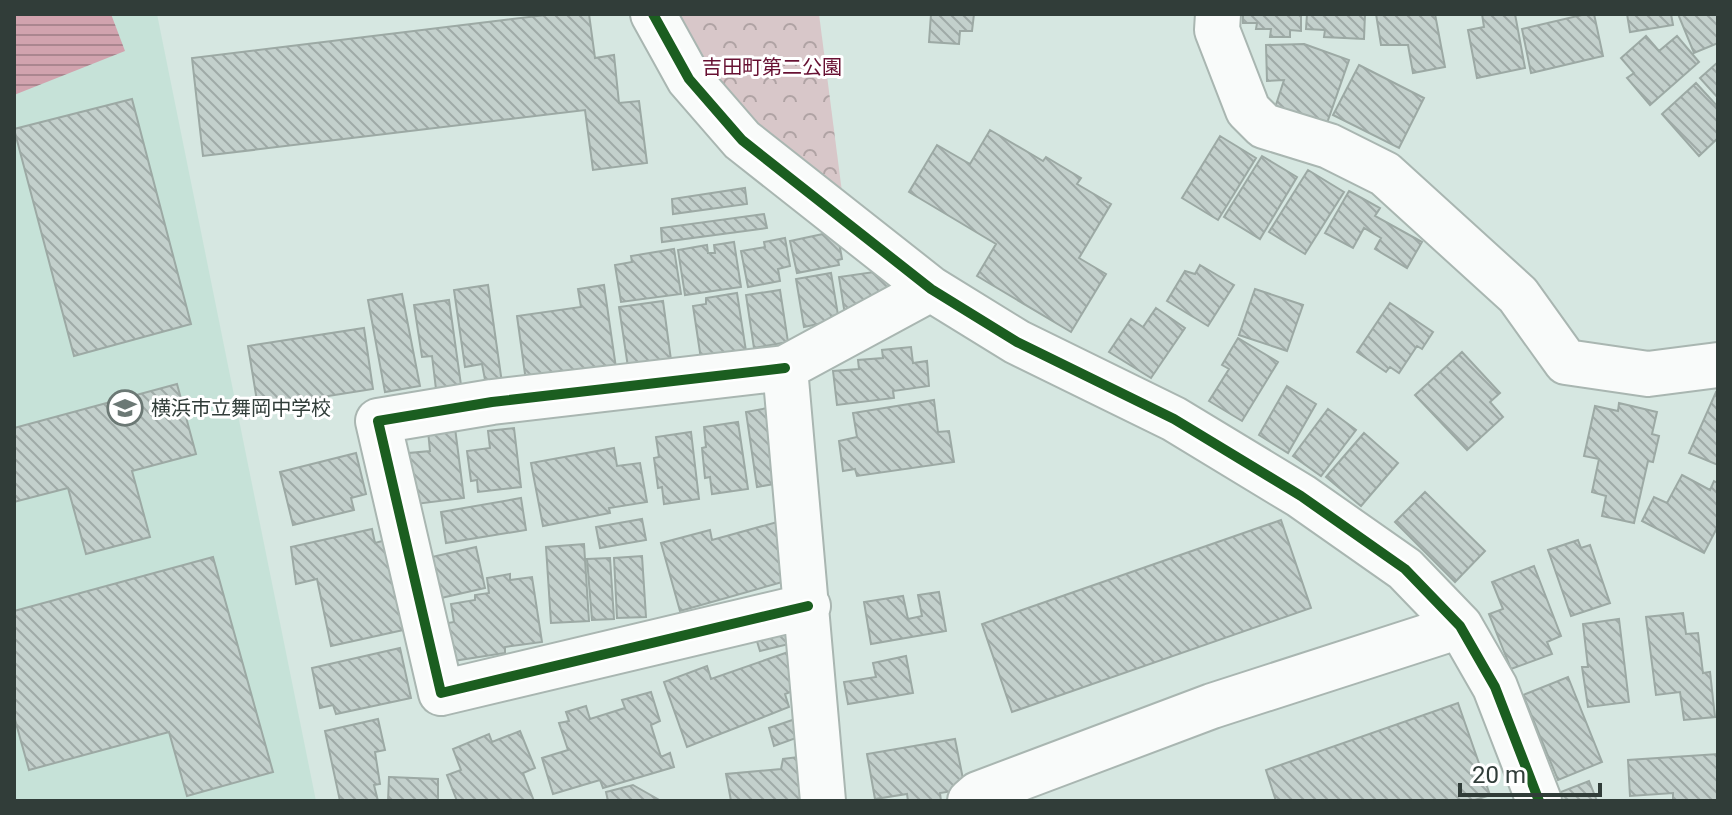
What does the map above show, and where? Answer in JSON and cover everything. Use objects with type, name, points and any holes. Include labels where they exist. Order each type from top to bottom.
[{"type":"street","points":[[653,14],[689,79],[742,140],[931,289],[1017,342],[1174,419],[1301,496],[1405,569],[1460,626],[1495,687],[1539,801]]},
{"type":"street","points":[[1218,14],[1217,30],[1248,110],[1264,126],[1329,146],[1385,174],[1518,295],[1566,362],[1648,374],[1718,365]]},
{"type":"street","points":[[808,606],[441,693],[378,421],[492,402],[785,368],[931,289]]},
{"type":"street","points":[[785,368],[823,801]]},
{"type":"street","points":[[970,801],[978,794],[1212,706],[1460,626]]},
{"type":"shaded area","name":"横浜市立舞岡中学校","points":[[14,14],[157,14],[316,801],[14,801]]},
{"type":"shaded area","points":[[14,14],[111,14],[125,51],[14,95]]},
{"type":"green space","name":"吉田町第二公園","points":[[675,14],[819,14],[842,192],[761,132],[707,76]]},
{"type":"building","points":[[554,14],[589,14],[595,58],[614,55],[619,103],[639,101],[647,163],[593,170],[585,110],[203,156],[192,58]]},
{"type":"building","points":[[931,14],[974,14],[972,31],[960,31],[959,44],[929,42]]},
{"type":"building","points":[[1243,14],[1301,14],[1301,31],[1290,30],[1290,37],[1270,37],[1271,29],[1256,29],[1257,23],[1243,23]]},
{"type":"building","points":[[1307,14],[1365,14],[1364,39],[1324,37],[1325,30],[1306,29]]},
{"type":"building","points":[[1376,14],[1435,14],[1445,67],[1413,73],[1408,45],[1381,45]]},
{"type":"building","points":[[1482,14],[1515,14],[1525,68],[1477,78],[1468,30],[1484,27]]},
{"type":"building","points":[[1594,14],[1603,56],[1531,73],[1522,29]]},
{"type":"building","points":[[1627,14],[1671,14],[1673,25],[1630,32]]},
{"type":"building","points":[[1678,14],[1718,14],[1718,43],[1694,53]]},
{"type":"building","points":[[1646,36],[1659,51],[1677,36],[1699,62],[1650,105],[1627,78],[1634,73],[1621,58]]},
{"type":"building","points":[[1304,44],[1349,60],[1327,123],[1274,111],[1284,80],[1267,81],[1266,45]]},
{"type":"building","points":[[1718,62],[1718,98],[1700,78]]},
{"type":"building","points":[[1359,65],[1424,98],[1399,148],[1333,115]]},
{"type":"building","points":[[1696,83],[1718,107],[1718,138],[1699,156],[1662,114]]},
{"type":"building","points":[[132,99],[191,324],[74,356],[14,129]]},
{"type":"building","points":[[990,130],[1043,161],[1046,157],[1081,178],[1077,184],[1111,204],[1079,258],[1106,274],[1071,332],[977,276],[996,244],[909,192],[937,145],[970,164]]},
{"type":"building","points":[[1220,136],[1256,158],[1218,220],[1182,198]]},
{"type":"building","points":[[1262,156],[1297,177],[1260,239],[1224,217]]},
{"type":"building","points":[[1308,170],[1344,192],[1305,254],[1269,232]]},
{"type":"building","points":[[745,188],[747,204],[673,214],[672,199]]},
{"type":"building","points":[[1349,191],[1380,208],[1375,216],[1422,242],[1407,268],[1375,249],[1381,238],[1364,228],[1353,248],[1325,233]]},
{"type":"building","points":[[764,214],[767,228],[662,242],[661,228]]},
{"type":"building","points":[[837,231],[842,259],[838,260],[839,265],[797,273],[790,241]]},
{"type":"building","points":[[785,238],[790,266],[778,269],[780,281],[748,287],[741,251],[765,247],[764,242]]},
{"type":"building","points":[[734,242],[741,287],[685,295],[678,250],[707,245],[708,253],[715,253],[714,245]]},
{"type":"building","points":[[674,249],[681,294],[621,302],[615,265],[632,262],[631,256]]},
{"type":"building","points":[[1200,265],[1234,285],[1208,326],[1167,301],[1185,271],[1195,274]]},
{"type":"building","points":[[881,271],[893,280],[896,298],[845,315],[839,277]]},
{"type":"building","points":[[831,273],[838,315],[831,316],[832,321],[804,327],[796,279]]},
{"type":"building","points":[[488,285],[502,383],[486,385],[482,364],[465,367],[454,290]]},
{"type":"building","points":[[604,285],[616,368],[526,381],[517,316],[581,307],[578,289]]},
{"type":"building","points":[[1255,289],[1303,305],[1287,351],[1239,335]]},
{"type":"building","points":[[780,290],[788,342],[754,348],[746,295]]},
{"type":"building","points":[[737,293],[746,351],[701,359],[693,306],[706,304],[706,298]]},
{"type":"building","points":[[402,294],[420,386],[385,392],[368,300]]},
{"type":"building","points":[[449,300],[461,385],[436,389],[432,356],[422,357],[414,305]]},
{"type":"building","points":[[663,301],[671,360],[628,367],[619,307]]},
{"type":"building","points":[[1390,303],[1433,332],[1422,349],[1417,346],[1399,373],[1390,367],[1386,372],[1357,352]]},
{"type":"building","points":[[1156,308],[1185,328],[1151,378],[1109,352],[1131,319],[1143,327]]},
{"type":"building","points":[[364,328],[373,389],[258,407],[248,346]]},
{"type":"building","points":[[1238,338],[1278,362],[1242,421],[1209,401],[1229,369],[1222,365]]},
{"type":"building","points":[[911,347],[913,363],[927,361],[929,386],[893,391],[894,398],[837,405],[833,371],[859,369],[858,360],[883,358],[882,350]]},
{"type":"building","points":[[1462,352],[1500,393],[1490,402],[1503,417],[1467,450],[1415,395]]},
{"type":"building","points":[[177,384],[196,454],[132,471],[150,537],[86,554],[68,488],[14,502],[14,428]]},
{"type":"building","points":[[1287,386],[1316,404],[1288,453],[1259,435]]},
{"type":"building","points":[[1718,393],[1718,465],[1689,453]]},
{"type":"building","points":[[934,400],[938,432],[949,431],[954,462],[857,476],[855,469],[843,471],[839,441],[857,437],[853,413]]},
{"type":"building","points":[[1619,403],[1657,412],[1652,434],[1659,436],[1653,462],[1648,461],[1634,523],[1602,516],[1606,496],[1592,492],[1599,459],[1584,456],[1595,406],[1618,411]]},
{"type":"building","points":[[779,406],[791,481],[757,487],[746,412]]},
{"type":"building","points":[[1328,409],[1356,430],[1321,476],[1293,456]]},
{"type":"building","points":[[738,422],[748,489],[712,494],[710,477],[705,478],[702,448],[706,447],[704,427]]},
{"type":"building","points":[[455,428],[464,498],[416,504],[409,453],[430,451],[428,431]]},
{"type":"building","points":[[514,428],[521,487],[478,492],[477,480],[471,481],[467,451],[490,448],[488,431]]},
{"type":"building","points":[[691,432],[699,499],[664,504],[662,487],[658,488],[654,458],[659,457],[656,437]]},
{"type":"building","points":[[1364,433],[1398,463],[1361,506],[1326,477]]},
{"type":"building","points":[[614,448],[617,466],[640,463],[647,502],[609,508],[610,513],[543,526],[531,463]]},
{"type":"building","points":[[356,453],[366,494],[351,498],[354,510],[293,525],[280,472]]},
{"type":"building","points":[[1682,475],[1710,490],[1714,481],[1718,483],[1718,526],[1704,553],[1642,521],[1654,497],[1667,503]]},
{"type":"building","points":[[1425,492],[1485,551],[1455,582],[1395,522]]},
{"type":"building","points":[[521,498],[526,530],[446,543],[441,512]]},
{"type":"building","points":[[642,519],[646,540],[600,548],[596,527]]},
{"type":"building","points":[[788,519],[793,579],[680,611],[661,543],[710,530],[712,540]]},
{"type":"building","points":[[1281,520],[1311,608],[1012,712],[982,624]]},
{"type":"building","points":[[372,529],[375,543],[386,540],[408,629],[331,646],[317,579],[296,584],[291,547]]},
{"type":"building","points":[[1578,540],[1581,548],[1590,545],[1610,603],[1571,616],[1548,550]]},
{"type":"building","points":[[584,544],[589,621],[551,623],[546,547]]},
{"type":"building","points":[[476,547],[485,588],[441,598],[432,557]]},
{"type":"building","points":[[642,556],[646,617],[617,618],[614,558]]},
{"type":"building","points":[[213,557],[273,772],[187,796],[169,732],[29,770],[14,716],[14,611]]},
{"type":"building","points":[[610,558],[614,619],[592,620],[587,559]]},
{"type":"building","points":[[1534,566],[1561,636],[1547,642],[1552,654],[1511,669],[1489,614],[1503,609],[1492,582]]},
{"type":"building","points":[[510,574],[510,580],[532,577],[542,642],[505,647],[505,653],[453,661],[448,623],[454,622],[451,604],[475,600],[475,595],[489,593],[487,578]]},
{"type":"building","points":[[939,592],[946,631],[871,644],[864,602],[903,596],[908,619],[922,616],[918,595]]},
{"type":"building","points":[[1683,613],[1686,634],[1698,633],[1703,673],[1710,672],[1715,717],[1684,720],[1680,692],[1656,695],[1646,617]]},
{"type":"building","points":[[1619,619],[1629,702],[1588,707],[1582,667],[1588,667],[1583,624]]},
{"type":"building","points":[[793,625],[797,642],[760,651],[755,635]]},
{"type":"building","points":[[400,648],[411,698],[336,714],[333,705],[320,708],[312,668]]},
{"type":"building","points":[[791,651],[804,687],[785,694],[789,707],[687,747],[664,682],[707,666],[711,679]]},
{"type":"building","points":[[906,656],[913,693],[848,704],[844,682],[876,677],[873,663]]},
{"type":"building","points":[[1568,677],[1602,762],[1558,780],[1523,695]]},
{"type":"building","points":[[651,692],[660,721],[651,725],[661,757],[670,753],[674,767],[603,788],[600,780],[553,794],[542,758],[568,750],[559,723],[569,721],[566,712],[586,706],[590,719],[625,708],[622,700]]},
{"type":"building","points":[[1458,703],[1490,795],[1472,801],[1276,801],[1266,770]]},
{"type":"building","points":[[804,716],[810,733],[774,746],[769,728]]},
{"type":"building","points":[[378,719],[385,750],[375,752],[380,784],[374,785],[378,801],[340,801],[325,731]]},
{"type":"building","points":[[520,731],[535,768],[523,773],[534,801],[457,801],[447,775],[461,770],[453,749],[489,734],[492,742]]},
{"type":"building","points":[[955,739],[965,789],[940,793],[941,801],[908,801],[907,794],[875,799],[867,754]]},
{"type":"building","points":[[1718,754],[1718,801],[1673,801],[1673,793],[1630,796],[1628,760]]},
{"type":"building","points":[[798,757],[812,801],[731,801],[726,774],[781,769],[783,759]]},
{"type":"building","points":[[389,777],[438,779],[438,801],[388,801]]},
{"type":"building","points":[[1589,781],[1597,801],[1555,801],[1553,795]]},
{"type":"building","points":[[633,785],[661,801],[608,801],[606,792]]},
{"type":"cycle path","points":[[653,14],[689,79],[742,140],[931,289],[1017,342],[1174,419],[1301,496],[1405,569],[1460,626],[1495,687],[1539,801]]},
{"type":"cycle path","points":[[785,368],[492,402],[378,421],[441,693],[808,606]]},
{"type":"place","name":"横浜市立舞岡中学校","points":[[125,408]]}]
